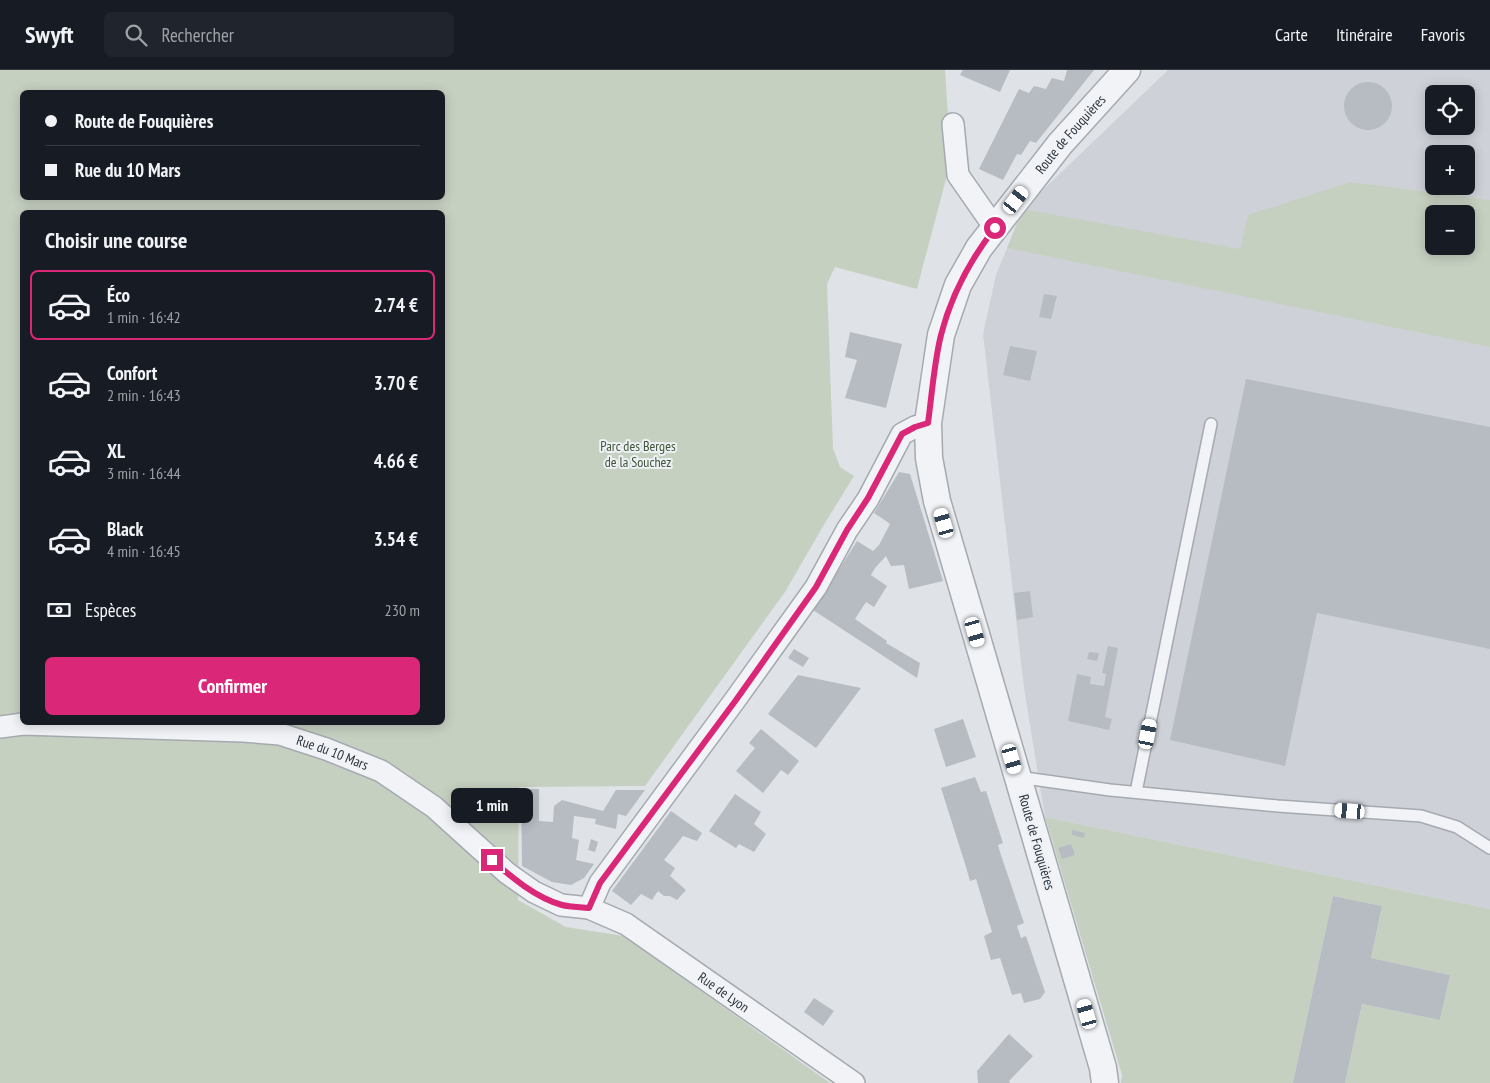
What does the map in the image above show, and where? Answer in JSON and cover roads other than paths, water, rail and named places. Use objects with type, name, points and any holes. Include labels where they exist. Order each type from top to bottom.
[{"type":"street","name":"Route de Fouquières","points":[[1105,1083],[1103,1068],[938,501],[928,458],[928,423],[941,335],[958,285],[979,248],[1060,144],[1127,70]]},
{"type":"street","points":[[953,124],[958,175],[995,228]]},
{"type":"street","points":[[589,908],[600,883],[736,700],[816,587],[847,530],[868,498],[902,434],[928,423]]},
{"type":"street","name":"Rue du 10 Mars","points":[[0,727],[32,725],[280,734],[326,749],[381,771],[434,807],[507,873],[534,892],[561,905],[589,908]]},
{"type":"street","name":"Rue de Lyon","points":[[589,908],[626,924],[854,1083]]},
{"type":"lane","points":[[1136,792],[1211,424]]},
{"type":"lane","points":[[1018,777],[1136,792],[1278,806],[1421,816],[1458,827],[1490,848]]},
{"type":"park label","name":"Parc des Berges de la Souchez","points":[[638,454]]}]
